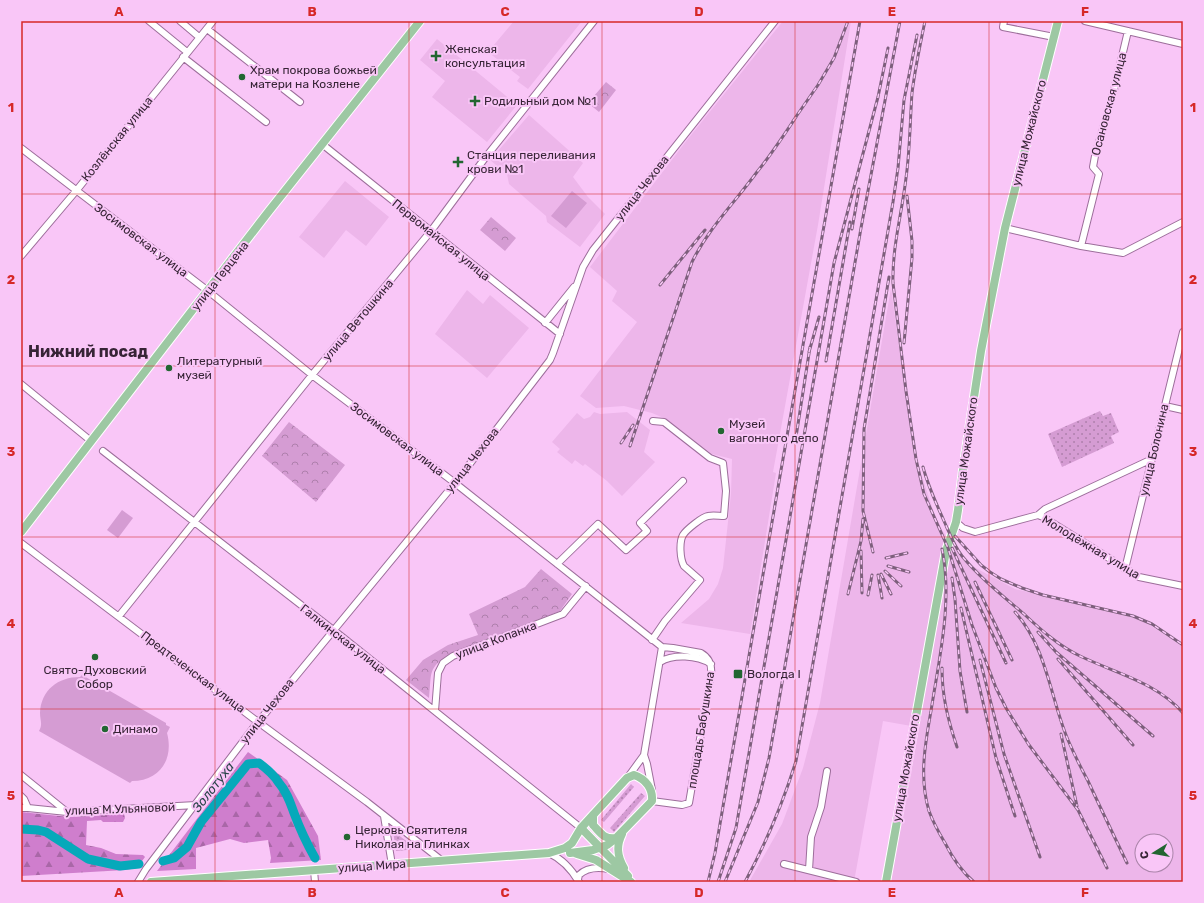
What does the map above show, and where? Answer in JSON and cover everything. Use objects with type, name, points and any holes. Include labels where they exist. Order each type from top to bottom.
[{"type":"main road","name":"улица Герцена","points":[[21,532],[322,144],[420,21]]},
{"type":"main road","name":"улица Можайского","points":[[886,882],[946,551],[956,522],[981,351],[1005,228],[1058,21]]},
{"type":"main road","points":[[549,853],[570,853],[600,848],[616,838],[651,802],[652,791],[649,786],[634,775],[627,778],[581,828],[600,848],[633,882]]},
{"type":"main road","points":[[593,815],[593,825],[606,838],[616,838]]},
{"type":"main road","name":"улица Мира","points":[[151,882],[549,853],[565,848],[572,842],[581,828]]},
{"type":"main road","points":[[624,830],[619,840],[618,854],[623,868],[633,882]]},
{"type":"main road","points":[[559,850],[592,846],[600,848]]},
{"type":"main road","points":[[570,853],[596,860],[633,882]]},
{"type":"street","points":[[149,21],[185,55],[266,122]]},
{"type":"street","points":[[180,21],[199,37]]},
{"type":"street","name":"Козлёнская улица","points":[[21,256],[76,191],[213,21]]},
{"type":"street","name":"улица Ветошкина","points":[[119,616],[312,375],[431,231],[485,158],[594,21]]},
{"type":"street","name":"улица Чехова","points":[[138,882],[146,869],[258,722],[455,483],[550,360],[583,267],[593,250],[776,21]]},
{"type":"street","points":[[1004,21],[1003,27],[1054,37]]},
{"type":"street","points":[[1085,21],[1183,44]]},
{"type":"street","points":[[207,29],[300,102]]},
{"type":"street","name":"Осановская улица","points":[[1081,246],[1099,174],[1093,167],[1094,156],[1114,90],[1128,31]]},
{"type":"street","name":"Первомайская улица","points":[[322,144],[560,334]]},
{"type":"street","name":"Зосимовская улица","points":[[21,148],[208,291],[312,375],[455,483],[662,647]]},
{"type":"street","points":[[1005,228],[1081,246],[1124,253],[1183,222]]},
{"type":"street","points":[[545,323],[577,284]]},
{"type":"street","name":"улица Болонина","points":[[1125,569],[1183,332]]},
{"type":"street","points":[[21,384],[90,442]]},
{"type":"street","points":[[1165,406],[1183,410]]},
{"type":"street","points":[[652,640],[665,621],[700,580],[682,563],[680,556],[682,536],[703,518],[711,515],[724,516],[726,491],[723,463],[710,458],[664,422],[653,421]]},
{"type":"street","name":"Галкинская улица","points":[[103,451],[333,630],[581,828]]},
{"type":"street","points":[[1038,515],[1045,508],[1152,459]]},
{"type":"street","points":[[557,564],[598,524],[626,550],[647,531],[640,523],[683,481]]},
{"type":"street","name":"Молодёжная улица","points":[[956,522],[963,528],[975,532],[1038,515],[1139,577],[1183,586]]},
{"type":"street","name":"Предтеченская улица","points":[[21,543],[258,722],[367,802],[441,860]]},
{"type":"street","name":"улица Копанка","points":[[435,711],[438,673],[447,659],[563,614],[586,586]]},
{"type":"street","points":[[627,778],[644,755],[662,647]]},
{"type":"street","name":"площадь Бабушкина","points":[[651,802],[682,805],[689,803],[712,675],[711,664],[701,653],[662,647]]},
{"type":"street","name":"площадь Бабушкина","points":[[660,662],[669,658],[685,657],[697,658],[711,664]]},
{"type":"street","points":[[644,755],[652,791]]},
{"type":"street","points":[[809,870],[811,837],[821,807],[827,771]]},
{"type":"street","points":[[21,775],[67,812]]},
{"type":"street","points":[[21,796],[24,798],[24,808]]},
{"type":"street","name":"улица М.Ульяновой","points":[[24,808],[67,812],[196,805]]},
{"type":"street","points":[[384,816],[392,865]]},
{"type":"street","points":[[549,853],[566,865],[578,881]]},
{"type":"street","points":[[784,864],[856,882]]},
{"type":"street","points":[[578,881],[581,873],[587,870],[597,868],[610,869]]},
{"type":"street","points":[[314,870],[315,882]]},
{"type":"shaded area","points":[[514,21],[582,21],[528,89],[517,81],[520,77],[488,52]]},
{"type":"shaded area","points":[[783,21],[851,21],[818,225],[773,472],[776,473],[750,634],[681,623],[709,599],[718,584],[723,568],[731,494],[732,459],[712,454],[666,419],[652,413],[624,406],[596,408],[580,396],[637,322],[612,301],[617,291],[590,267],[687,140]]},
{"type":"shaded area","name":"Родильный дом №1","points":[[437,39],[517,105],[487,142],[432,97],[445,81],[420,60]]},
{"type":"shaded area","points":[[529,115],[583,163],[573,177],[588,197],[605,214],[580,247],[547,222],[546,216],[509,184],[507,174],[490,160]]},
{"type":"shaded area","points":[[345,181],[389,217],[366,246],[346,230],[324,258],[299,237]]},
{"type":"shaded area","points":[[891,288],[916,458],[934,513],[942,530],[957,551],[972,566],[1015,589],[1120,613],[1147,623],[1183,647],[1183,882],[890,882],[917,727],[883,721],[854,882],[749,882],[782,824],[803,768],[820,703]]},
{"type":"shaded area","points":[[467,290],[483,304],[490,295],[529,328],[487,378],[435,334]]},
{"type":"shaded area","points":[[594,412],[600,414],[627,412],[650,430],[644,452],[655,462],[622,496],[607,481],[585,464],[583,466],[575,460],[572,464],[557,452],[560,449],[552,442],[577,413],[584,419],[590,417]]},
{"type":"green space","points":[[606,82],[616,90],[599,112],[588,103]]},
{"type":"green space","points":[[572,191],[587,203],[566,228],[551,216]]},
{"type":"green space","points":[[491,217],[516,238],[505,251],[480,230]]},
{"type":"green space","points":[[1100,411],[1103,416],[1111,413],[1119,432],[1111,436],[1114,443],[1062,467],[1048,434]]},
{"type":"green space","points":[[289,422],[345,465],[316,502],[262,456]]},
{"type":"green space","points":[[122,510],[133,518],[118,538],[107,530]]},
{"type":"green space","points":[[541,569],[572,594],[560,611],[451,653],[443,658],[432,671],[429,698],[406,680],[423,660],[448,645],[478,635],[469,614],[525,587]]},
{"type":"green space","name":"Динамо","points":[[82,675],[166,723],[166,725],[170,727],[167,733],[169,743],[166,760],[163,767],[157,773],[142,780],[132,781],[130,783],[39,731],[41,724],[41,705],[47,692],[58,682],[65,679],[80,677]]},
{"type":"green space","points":[[248,752],[287,780],[318,836],[321,860],[270,863],[271,858],[268,840],[244,843],[230,839],[196,848],[196,869],[157,871]]},
{"type":"green space","points":[[631,784],[634,787],[604,822],[601,820]]},
{"type":"green space","points":[[641,793],[645,796],[614,832],[610,828]]},
{"type":"green space","points":[[21,812],[69,817],[124,814],[125,818],[123,822],[103,822],[101,820],[87,821],[86,845],[101,848],[116,854],[143,855],[145,857],[137,868],[125,870],[21,876]]},
{"type":"green space","points":[[393,831],[417,849],[396,851]]},
{"type":"waterway","name":"Золотуха","points":[[163,861],[174,858],[187,847],[201,822],[248,764],[259,763],[273,775],[284,790],[290,801],[306,842],[315,858]]},
{"type":"waterway","name":"Золотуха","points":[[21,829],[46,832],[88,859],[120,866],[139,864]]},
{"type":"railway","points":[[793,121],[818,85],[834,58],[848,21]]},
{"type":"railway","points":[[708,882],[715,853],[860,21]]},
{"type":"railway","points":[[725,882],[758,802],[769,758],[861,228],[900,21]]},
{"type":"railway","points":[[925,21],[912,93],[907,167],[893,270],[893,283],[906,391],[916,459],[924,494],[948,548],[972,625],[996,688],[1006,708],[1029,745],[1078,810],[1107,868]]},
{"type":"railway","points":[[745,882],[774,823],[796,761],[893,202],[898,168],[904,100],[917,35]]},
{"type":"railway","points":[[718,882],[736,828],[834,263],[878,97],[888,48]]},
{"type":"railway","points":[[630,446],[692,262],[698,250],[767,159],[796,117]]},
{"type":"railway","points":[[852,229],[859,189]]},
{"type":"railway","points":[[904,343],[912,258],[912,241],[907,196]]},
{"type":"railway","points":[[826,361],[850,222]]},
{"type":"railway","points":[[660,285],[705,230]]},
{"type":"railway","points":[[873,552],[863,511],[864,429],[889,277]]},
{"type":"railway","points":[[809,352],[819,317]]},
{"type":"railway","points":[[796,437],[810,347]]},
{"type":"railway","points":[[621,443],[633,425]]},
{"type":"railway","points":[[923,467],[932,494],[954,543],[962,556],[984,579],[1058,643],[1080,656],[1148,686],[1172,702],[1183,713]]},
{"type":"railway","points":[[848,594],[861,541],[863,519]]},
{"type":"railway","points":[[955,536],[981,565],[1001,579],[1043,595],[1133,616],[1152,624],[1183,645]]},
{"type":"railway","points":[[952,548],[1006,663]]},
{"type":"railway","points":[[942,549],[946,589],[944,630],[925,748],[924,786],[929,811],[936,827],[951,854],[965,874],[974,882]]},
{"type":"railway","points":[[861,551],[862,593]]},
{"type":"railway","points":[[886,558],[907,553]]},
{"type":"railway","points":[[888,566],[909,572]]},
{"type":"railway","points":[[885,571],[901,586]]},
{"type":"railway","points":[[881,574],[891,594]]},
{"type":"railway","points":[[868,595],[872,575]]},
{"type":"railway","points":[[878,575],[882,598]]},
{"type":"railway","points":[[952,578],[960,671],[967,712]]},
{"type":"railway","points":[[975,582],[1012,660]]},
{"type":"railway","points":[[961,608],[996,758],[1015,816]]},
{"type":"railway","points":[[1015,612],[1026,626],[1034,641],[1047,673],[1068,740],[1127,863]]},
{"type":"railway","points":[[1038,632],[1056,652],[1153,736]]},
{"type":"railway","points":[[1058,659],[1133,745]]},
{"type":"railway","points":[[980,660],[1004,754],[1040,857]]},
{"type":"railway","points":[[942,668],[946,708],[957,747]]},
{"type":"railway","points":[[1061,734],[1077,806]]},
{"type":"place","name":"Женская консультация","points":[[436,56]]},
{"type":"place","name":"Храм покрова божьей матери на Козлене","points":[[242,77]]},
{"type":"place","name":"Родильный дом №1","points":[[475,101]]},
{"type":"place","name":"Станция переливания крови №1","points":[[458,162]]},
{"type":"place","name":"Литературный музей","points":[[169,368]]},
{"type":"place","name":"Музей вагонного депо","points":[[721,431]]},
{"type":"place","name":"Свято-Духовский Собор","points":[[95,657]]},
{"type":"place","name":"Вологда I","points":[[738,674]]},
{"type":"place","name":"Динамо","points":[[105,729]]},
{"type":"place","name":"Церковь Святителя Николая на Глинках","points":[[347,837]]},
{"type":"district","name":"Нижний посад","points":[[88,351]]}]
